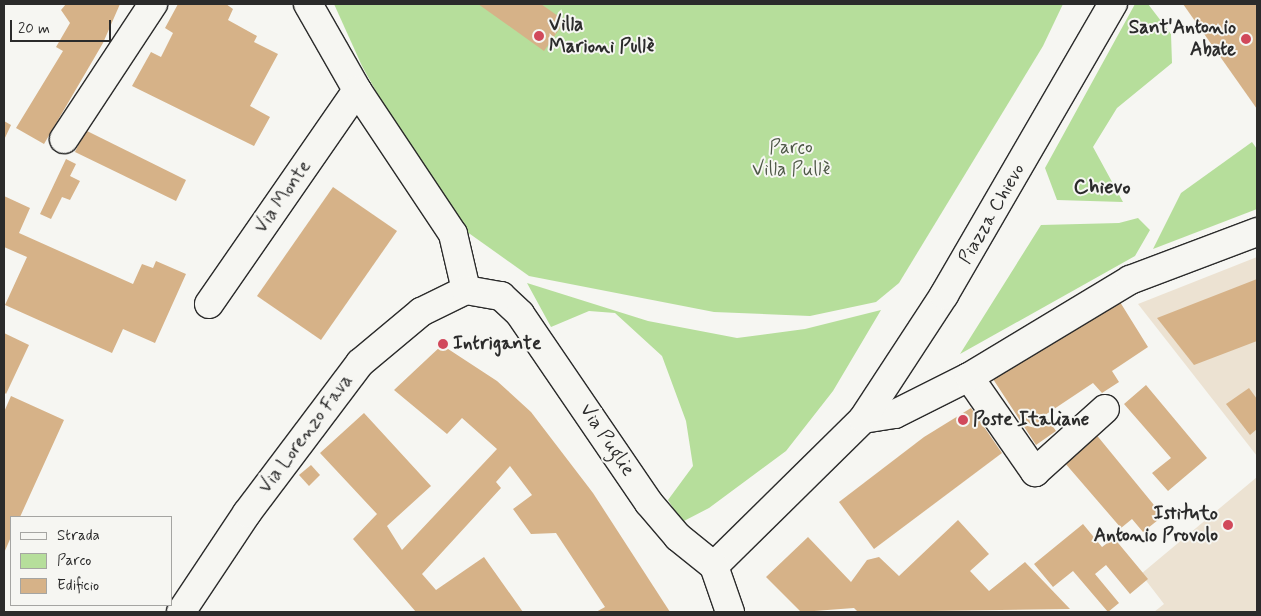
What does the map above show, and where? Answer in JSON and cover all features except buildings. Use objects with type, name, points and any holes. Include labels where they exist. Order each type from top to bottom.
[{"type":"street","points":[[64,138],[152,4]]},
{"type":"street","points":[[308,4],[358,90],[453,234],[466,290]]},
{"type":"street","name":"Piazza Chievo","points":[[714,566],[863,419],[944,295],[1113,4]]},
{"type":"street","name":"Via Monte","points":[[209,304],[358,90]]},
{"type":"street","points":[[863,419],[895,414],[969,377],[1130,280],[1257,232]]},
{"type":"street","name":"Via Puglie","points":[[466,290],[501,296],[520,314],[649,504],[678,537],[714,566]]},
{"type":"street","name":"Via Lorenzo Fava","points":[[181,612],[247,513],[360,363],[421,312],[466,290]]},
{"type":"street","points":[[969,377],[1035,472],[1105,409]]},
{"type":"street","points":[[714,566],[730,612]]},
{"type":"shaded area","points":[[1257,257],[1257,456],[1138,304]]},
{"type":"shaded area","name":"Istituto Antonio Provolo","points":[[1257,477],[1257,612],[1154,612],[1164,604],[1141,574]]},
{"type":"green space","name":"Parco Villa Pullè","points":[[334,4],[1063,4],[1043,46],[899,283],[876,302],[810,316],[714,312],[529,276],[456,224],[425,180],[362,66]]},
{"type":"green space","points":[[1135,4],[1148,4],[1171,34],[1172,63],[1117,108],[1093,147],[1123,202],[1057,200],[1045,168]]},
{"type":"green space","points":[[1252,142],[1257,149],[1257,209],[1153,249],[1181,193]]},
{"type":"green space","points":[[1138,218],[1150,230],[1135,256],[960,354],[1041,225],[1119,223]]},
{"type":"green space","points":[[527,283],[648,321],[737,338],[805,329],[881,310],[833,391],[786,451],[709,508],[682,522],[668,500],[693,466],[686,421],[662,356],[615,313],[589,311],[551,327]]},
{"type":"place","name":"Villa Marioni Pullè","points":[[539,36]]},
{"type":"place","name":"Sant'Antonio Abate","points":[[1246,39]]},
{"type":"place","name":"Intrigante","points":[[443,344]]},
{"type":"place","name":"Poste Italiane","points":[[963,420]]},
{"type":"place","name":"Istituto Antonio Provolo","points":[[1228,525]]},
{"type":"district","name":"Chievo","points":[[1102,187]]}]
